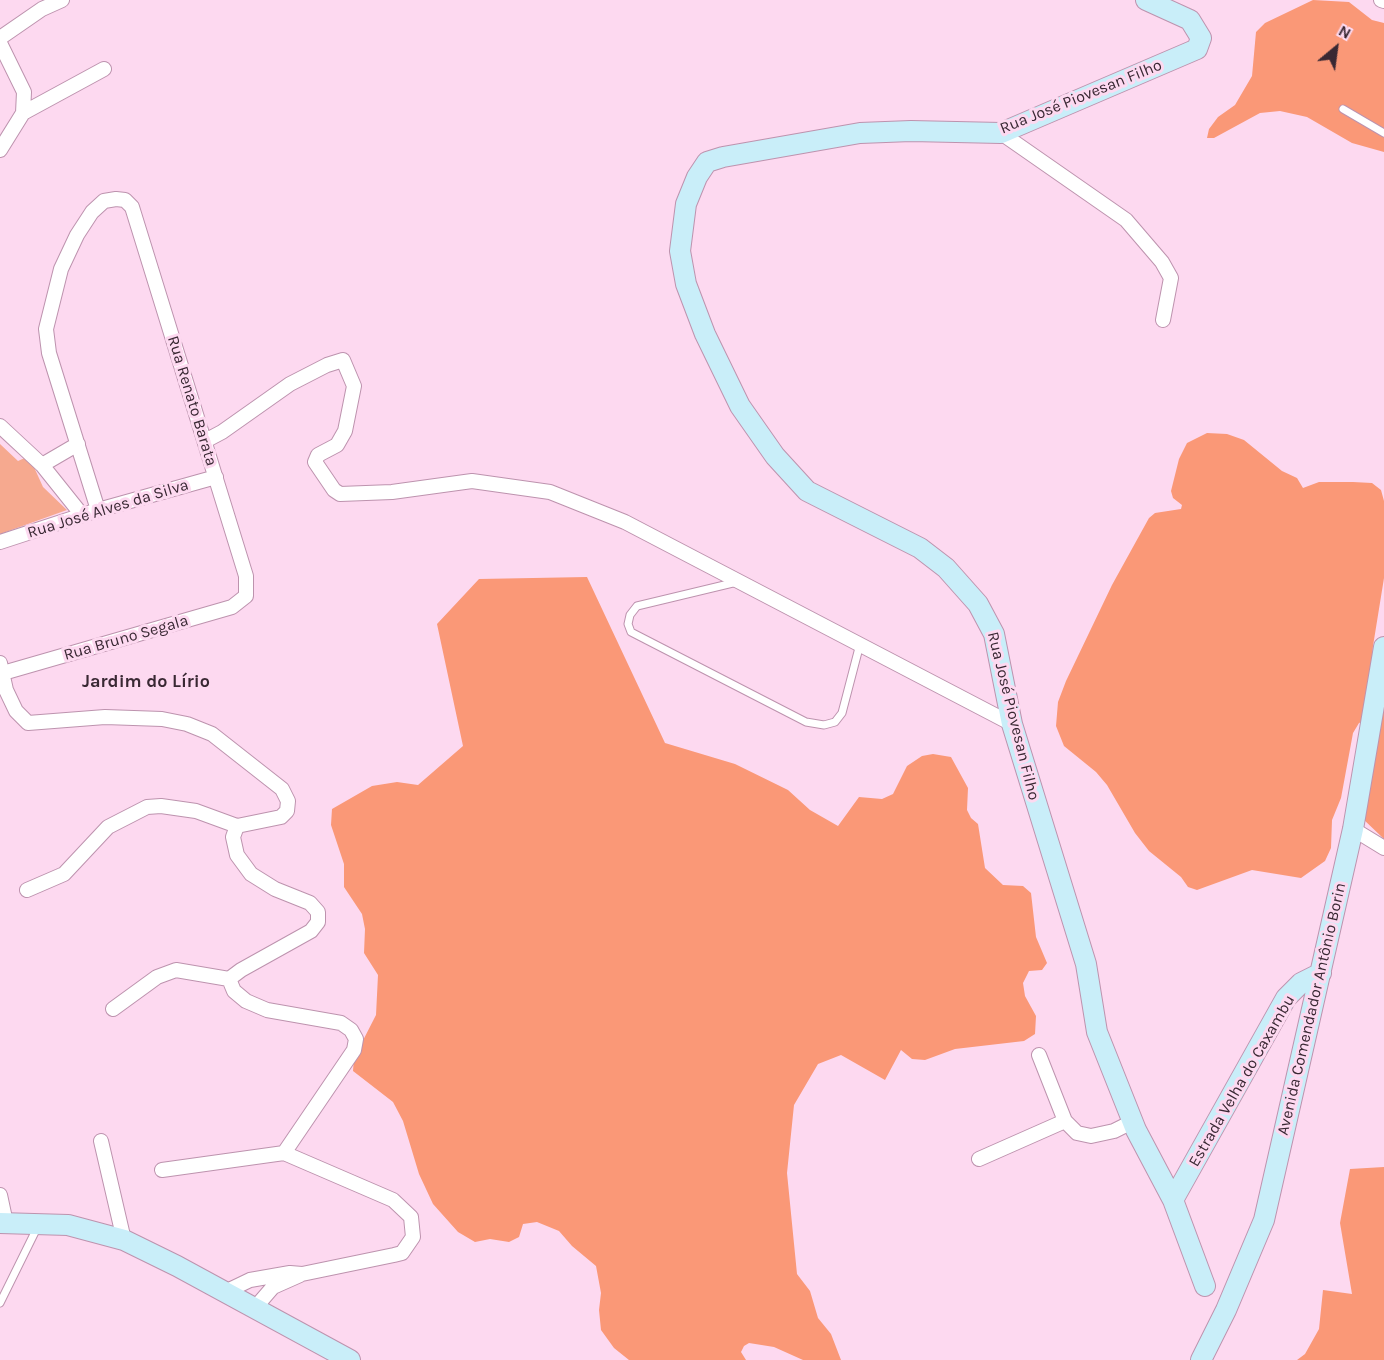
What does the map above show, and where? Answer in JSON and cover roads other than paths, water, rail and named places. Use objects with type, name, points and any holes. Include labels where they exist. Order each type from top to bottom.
[{"type":"street","points":[[0,38],[40,4],[62,0]]},
{"type":"street","name":"Rua José Piovesan Filho","points":[[1146,0],[1190,20],[1202,38],[1197,49],[1000,133],[911,131],[860,133],[723,157],[707,162],[686,204],[680,250],[686,284],[705,334],[740,406],[775,456],[807,491],[920,548],[946,568],[978,604],[994,634],[1012,724],[1086,964],[1097,1032],[1132,1122],[1173,1200],[1205,1286]]},
{"type":"street","points":[[0,43],[24,92],[23,113],[0,150]]},
{"type":"street","points":[[23,113],[104,69]]},
{"type":"street","points":[[1000,133],[1126,220],[1162,262],[1171,278],[1162,320]]},
{"type":"street","name":"Rua Renato Barata","points":[[78,444],[49,353],[46,329],[51,300],[61,269],[92,212],[104,201],[125,200],[132,207],[205,441],[246,576],[246,596]]},
{"type":"street","points":[[205,441],[222,432],[290,384],[327,365],[343,360],[354,386],[345,431],[337,445],[318,455],[315,462],[334,490],[340,494],[392,492],[472,480],[550,492],[625,522],[1012,724]]},
{"type":"street","points":[[0,426],[42,465],[82,514]]},
{"type":"street","points":[[42,465],[78,444],[98,510]]},
{"type":"street","name":"Rua José Alves da Silva","points":[[0,542],[82,514],[216,477]]},
{"type":"street","name":"Rua Bruno Segala","points":[[1,668],[232,607],[246,596]]},
{"type":"street","name":"Avenida Comendador Antônio Borin","points":[[1201,1360],[1264,1220],[1353,829],[1384,647]]},
{"type":"street","points":[[1,668],[3,691],[16,711],[28,723],[105,717],[162,719],[187,724],[213,734],[255,766],[282,789],[288,801],[287,811],[281,817],[237,826],[196,811],[161,806],[147,807],[108,827],[64,874],[27,890]]},
{"type":"street","points":[[113,1009],[157,976],[176,970],[229,979],[311,931],[318,922],[318,912],[301,898],[275,889],[251,874],[237,855],[233,837],[237,826]]},
{"type":"street","points":[[1353,829],[1384,848]]},
{"type":"street","name":"Estrada Velha do Caxambu","points":[[1173,1200],[1286,998],[1301,983],[1322,973]]},
{"type":"street","points":[[229,979],[234,991],[246,1001],[267,1010],[341,1023],[351,1030],[356,1039],[354,1050],[284,1152]]},
{"type":"street","points":[[1039,1055],[1065,1121],[1077,1133],[1091,1136],[1114,1131],[1132,1122]]},
{"type":"street","points":[[979,1159],[1065,1121]]},
{"type":"street","points":[[101,1141],[124,1240]]},
{"type":"street","points":[[162,1170],[284,1152],[393,1200],[411,1217],[413,1238],[402,1253],[302,1274],[273,1287],[254,1309]]},
{"type":"street","points":[[0,1195],[3,1223],[68,1225],[124,1240],[350,1360]]},
{"type":"street","points":[[225,1292],[250,1280],[290,1273],[302,1274]]},
{"type":"lane","points":[[1343,109],[1384,133]]},
{"type":"lane","points":[[740,581],[637,606],[630,615],[628,624],[631,632],[806,722],[824,725],[834,722],[842,713],[860,644]]},
{"type":"lane","points":[[0,1303],[40,1223]]},
{"type":"district","name":"Jardim do Lírio","points":[[146,682]]}]
